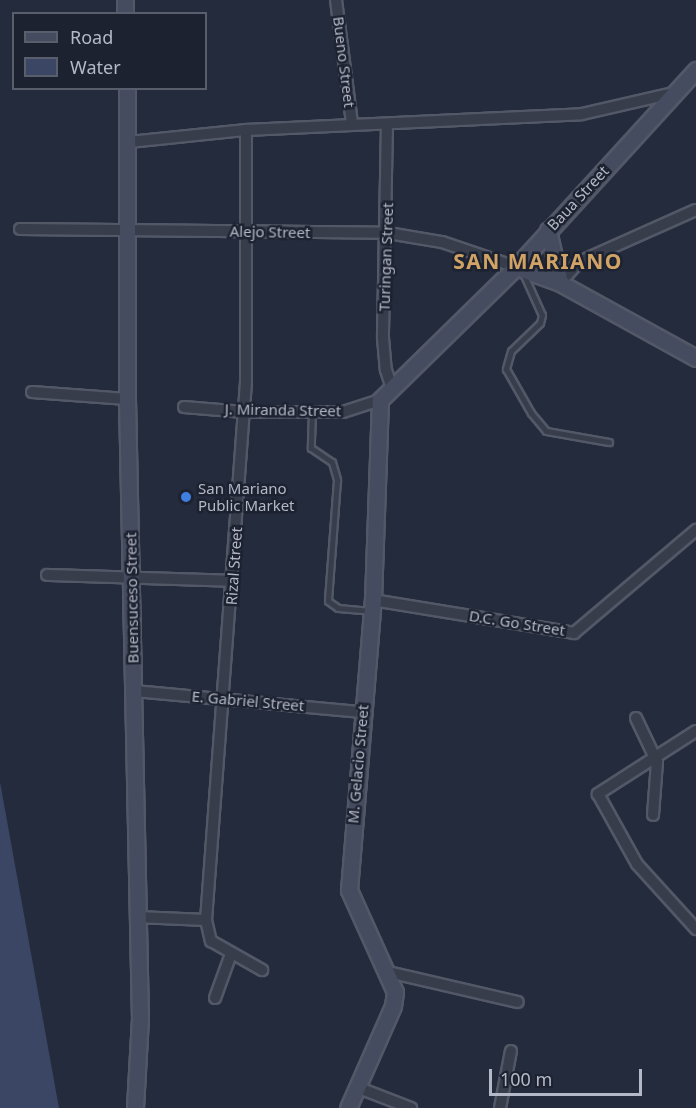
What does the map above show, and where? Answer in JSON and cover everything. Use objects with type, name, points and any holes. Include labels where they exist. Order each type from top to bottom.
[{"type":"street","name":"Bueno Street","points":[[336,0],[352,124]]},
{"type":"street","name":"Baua Street","points":[[380,400],[519,268],[548,230],[696,70]]},
{"type":"street","name":"Buensuceso Street","points":[[127,90],[129,142],[127,399],[133,578],[140,1043],[135,1108]]},
{"type":"street","points":[[129,142],[246,130],[582,114],[676,93]]},
{"type":"street","name":"Turingan Street","points":[[387,124],[388,233],[383,338],[386,370],[392,389]]},
{"type":"street","name":"Rizal Street","points":[[246,130],[244,412],[206,920],[211,941],[262,970]]},
{"type":"street","points":[[560,283],[579,262],[696,210]]},
{"type":"street","name":"Alejo Street","points":[[20,229],[388,233],[442,242],[519,268]]},
{"type":"street","points":[[548,230],[560,283]]},
{"type":"street","points":[[519,268],[560,283],[696,358]]},
{"type":"street","points":[[32,392],[127,399]]},
{"type":"street","name":"J. Miranda Street","points":[[184,407],[244,412],[344,412],[380,400]]},
{"type":"street","name":"M. Gelacio Street","points":[[348,1108],[359,1088],[393,1006],[394,986],[350,890],[372,605],[380,400]]},
{"type":"street","name":"D.C. Go Street","points":[[372,605],[574,633],[696,530]]},
{"type":"street","points":[[47,575],[233,581]]},
{"type":"street","name":"E. Gabriel Street","points":[[134,691],[362,712]]},
{"type":"street","points":[[636,718],[655,755],[653,815]]},
{"type":"street","points":[[696,731],[603,787],[599,799],[637,864],[696,929]]},
{"type":"street","points":[[138,917],[206,920]]},
{"type":"street","points":[[215,998],[231,954]]},
{"type":"street","points":[[388,972],[518,1002]]},
{"type":"street","points":[[500,1108],[511,1052]]},
{"type":"street","points":[[359,1088],[411,1108]]},
{"type":"lane","points":[[519,268],[542,315],[540,323],[511,351],[506,369],[531,413],[546,431],[609,442]]},
{"type":"lane","points":[[312,412],[311,448],[332,462],[337,480],[328,601],[338,608],[372,605]]},
{"type":"water","points":[[0,782],[59,1108],[0,1108]]},
{"type":"place","name":"San Mariano Public Market","points":[[186,497]]},
{"type":"district","name":"SAN MARIANO","points":[[538,261]]}]
